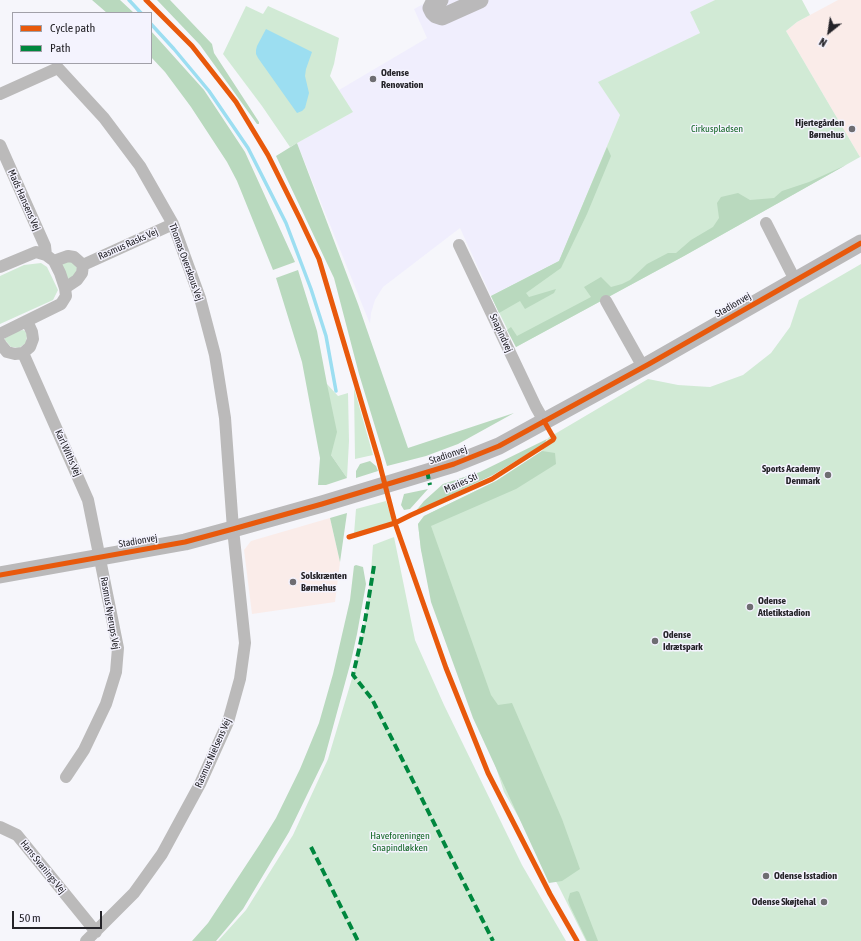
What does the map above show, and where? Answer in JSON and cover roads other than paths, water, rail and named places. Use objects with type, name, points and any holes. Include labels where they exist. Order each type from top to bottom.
[{"type":"street","points":[[440,0],[433,4],[432,8],[436,15],[442,17],[480,0]]},
{"type":"street","name":"Thomas Overskous Vej","points":[[0,94],[58,68],[104,118],[140,166],[173,224],[200,298],[215,355],[225,418],[233,529]]},
{"type":"street","name":"Mads Hansens Vej","points":[[0,145],[50,258]]},
{"type":"street","points":[[766,223],[796,280]]},
{"type":"street","name":"Rasmus Rasks Vej","points":[[83,265],[173,224]]},
{"type":"street","name":"Stadionvej","points":[[0,576],[185,542],[322,504],[454,464],[500,446],[861,243]]},
{"type":"street","name":"Snapindvej","points":[[459,245],[544,421]]},
{"type":"street","points":[[0,267],[36,252],[50,258],[68,256],[74,257],[83,265],[82,273],[77,280],[65,288]]},
{"type":"street","points":[[0,334],[61,304],[66,296],[65,288],[60,273],[50,258]]},
{"type":"street","points":[[606,301],[643,366]]},
{"type":"street","points":[[0,343],[7,352],[15,354],[23,353],[30,347],[33,339],[32,332],[27,322]]},
{"type":"street","name":"Karl Withs Vej","points":[[23,353],[88,500],[100,558]]},
{"type":"street","name":"Rasmus Nielsens Vej","points":[[86,941],[134,893],[162,854],[200,784],[228,722],[240,678],[244,643],[233,529]]},
{"type":"street","name":"Rasmus Nyerups Vej","points":[[66,777],[84,750],[106,704],[116,672],[118,648],[100,558]]},
{"type":"street","name":"Hans Svanings Vej","points":[[0,827],[17,835],[96,932]]},
{"type":"water","points":[[266,29],[312,52],[305,76],[309,93],[305,108],[302,111],[297,113],[256,54],[257,46]]},
{"type":"waterway","points":[[129,0],[140,12]]},
{"type":"waterway","points":[[152,25],[209,91],[248,148],[286,223],[311,289],[326,336],[336,391]]},
{"type":"place","name":"Odense Renovation","points":[[373,79]]},
{"type":"place","name":"Hjertegården Børnehus","points":[[852,129]]},
{"type":"place","name":"Sports Academy Denmark","points":[[828,475]]},
{"type":"place","name":"Solskrænten Børnehus","points":[[293,582]]},
{"type":"place","name":"Odense Atletikstadion","points":[[750,607]]},
{"type":"place","name":"Odense Idrætspark","points":[[655,641]]},
{"type":"place","name":"Odense Isstadion","points":[[766,876]]},
{"type":"place","name":"Odense Skøjtehal","points":[[824,902]]},
{"type":"park label","name":"Cirkuspladsen","points":[[717,129]]},
{"type":"park label","name":"Haveforeningen Snapindløkken","points":[[400,842]]}]
